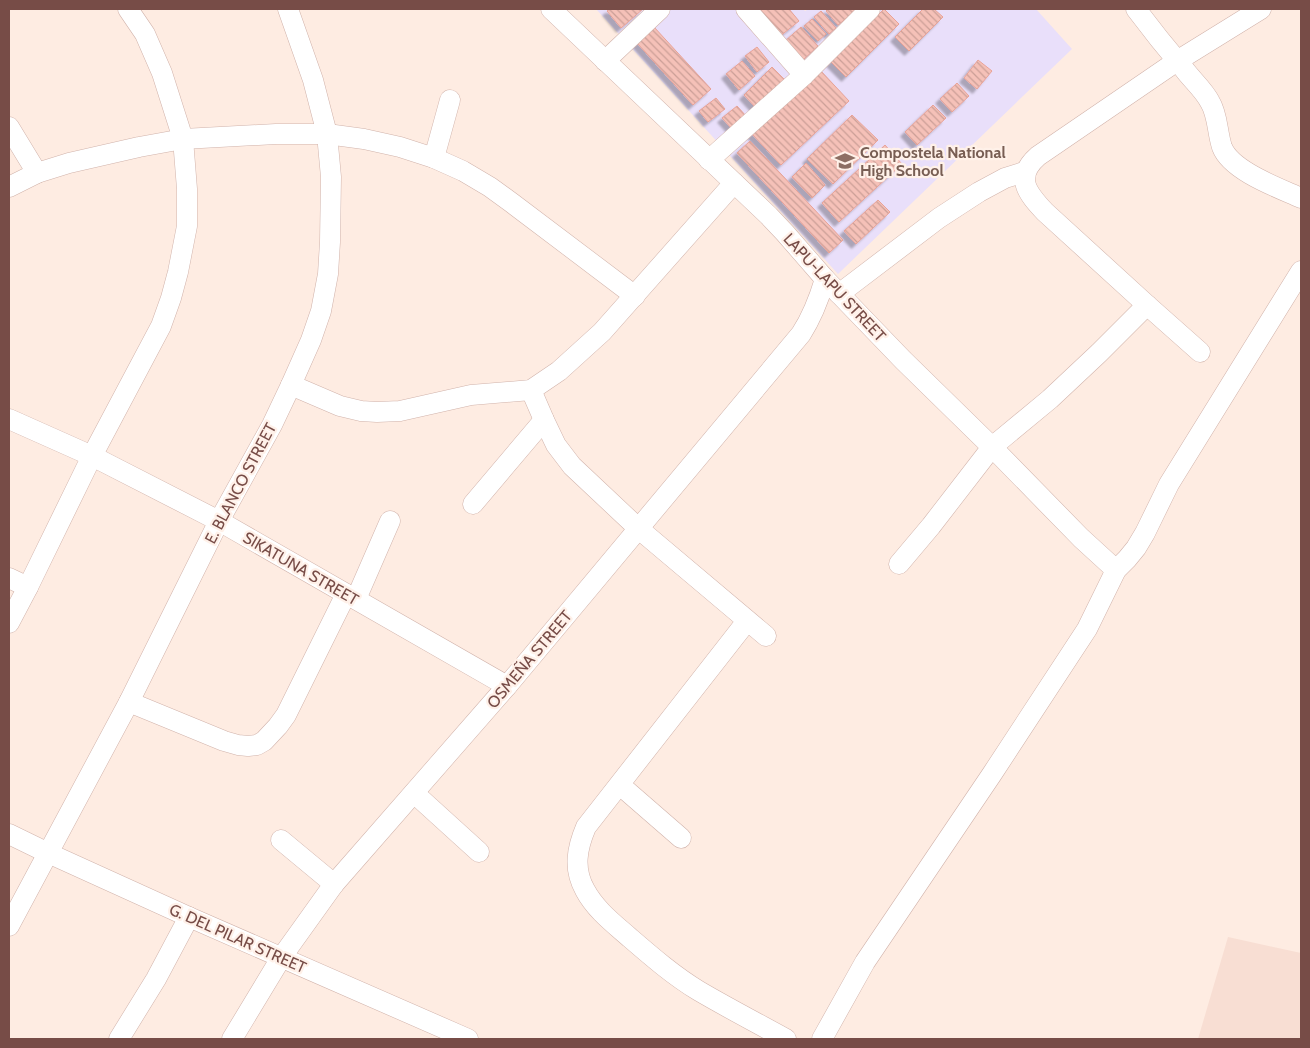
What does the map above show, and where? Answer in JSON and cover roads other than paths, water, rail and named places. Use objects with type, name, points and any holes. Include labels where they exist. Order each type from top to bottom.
[{"type":"street","points":[[9,623],[92,456],[160,326],[171,298],[188,226],[188,189],[183,140],[162,73],[145,34],[128,9]]},
{"type":"street","name":"E. BLANCO STREET","points":[[9,926],[129,702],[219,521],[272,425],[311,340],[321,310],[328,274],[331,177],[327,134],[313,80],[288,9]]},
{"type":"street","name":"LAPU-LAPU STREET","points":[[551,9],[785,233],[839,294],[1081,538],[1116,570]]},
{"type":"street","points":[[605,61],[660,9]]},
{"type":"street","points":[[746,9],[804,75]]},
{"type":"street","points":[[709,160],[804,75],[870,9]]},
{"type":"street","points":[[1136,9],[1211,102],[1222,146],[1229,158],[1251,175],[1301,198]]},
{"type":"street","points":[[839,294],[939,218],[979,192],[1005,178],[1024,172],[1038,156],[1177,61],[1261,9]]},
{"type":"street","points":[[434,158],[450,100]]},
{"type":"street","points":[[9,127],[37,173]]},
{"type":"street","points":[[9,187],[37,173],[68,163],[183,140],[276,134],[327,134],[364,139],[400,147],[434,158],[463,171],[490,188],[635,296]]},
{"type":"street","points":[[1024,172],[1026,185],[1031,197],[1045,212],[1200,352]]},
{"type":"street","points":[[291,385],[340,406],[361,411],[378,412],[400,411],[471,396],[531,390],[559,371],[602,332],[734,183]]},
{"type":"street","points":[[822,1039],[865,962],[1087,629],[1116,570],[1136,548],[1169,484],[1301,271]]},
{"type":"street","name":"OSMEÑA STREET","points":[[232,1039],[281,958],[334,884],[507,686],[801,334],[816,308],[825,279]]},
{"type":"street","points":[[900,564],[992,447],[1050,399],[1147,305]]},
{"type":"street","points":[[531,390],[556,445],[572,466],[638,529],[766,636]]},
{"type":"street","name":"SIKATUNA STREET","points":[[9,418],[92,456],[219,521],[507,686]]},
{"type":"street","points":[[474,504],[544,420]]},
{"type":"street","points":[[129,702],[238,746],[257,745],[264,741],[286,715],[351,597],[390,521]]},
{"type":"street","points":[[9,578],[28,587]]},
{"type":"street","points":[[747,621],[586,827],[580,841],[577,856],[579,875],[584,889],[609,920],[651,956],[698,990],[786,1039]]},
{"type":"street","points":[[620,785],[681,838]]},
{"type":"street","points":[[414,793],[479,852]]},
{"type":"street","name":"G. DEL PILAR STREET","points":[[9,834],[48,854],[189,917],[468,1039]]},
{"type":"street","points":[[282,840],[334,884]]},
{"type":"street","points":[[119,1039],[156,979],[189,917]]},
{"type":"place","name":"Compostela National High School","points":[[845,161]]}]
